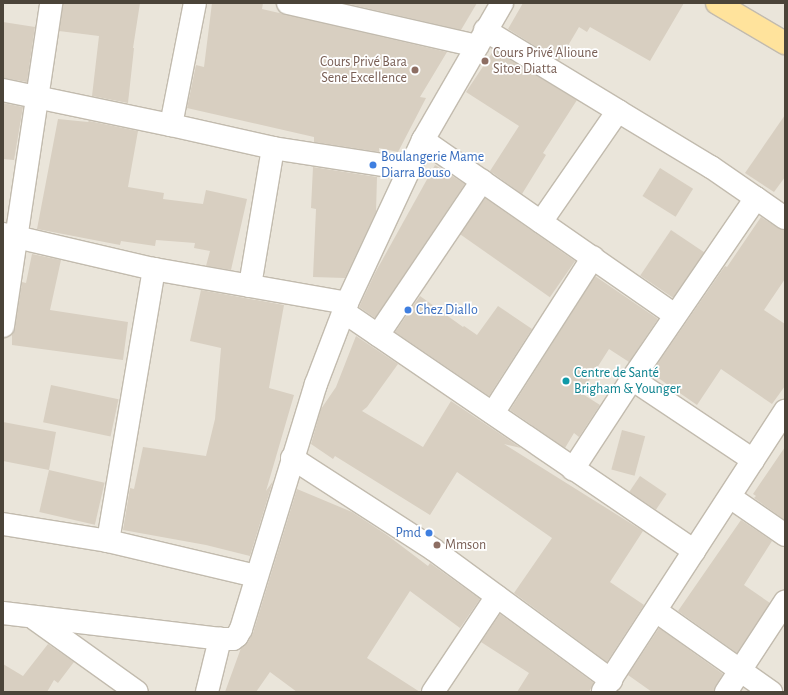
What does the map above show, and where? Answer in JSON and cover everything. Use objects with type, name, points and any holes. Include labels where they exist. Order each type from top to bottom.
[{"type":"main road","points":[[716,3],[785,43]]},
{"type":"street","points":[[3,326],[10,236],[37,96],[51,3]]},
{"type":"street","points":[[171,125],[195,3]]},
{"type":"street","points":[[288,3],[481,38],[618,111],[711,167],[785,218]]},
{"type":"street","points":[[3,613],[220,639],[233,639],[237,636],[241,628],[316,384],[345,308],[408,169],[423,140],[502,3]]},
{"type":"street","points":[[3,90],[37,96],[273,148],[408,169]]},
{"type":"street","points":[[541,222],[618,111]]},
{"type":"street","points":[[423,140],[594,257],[675,315]]},
{"type":"street","points":[[250,286],[273,148]]},
{"type":"street","points":[[378,335],[482,181]]},
{"type":"street","points":[[574,469],[632,378],[756,198]]},
{"type":"street","points":[[10,236],[154,269],[250,286],[345,308],[378,335],[694,551]]},
{"type":"street","points":[[493,413],[594,257]]},
{"type":"street","points":[[108,541],[154,269]]},
{"type":"street","points":[[632,378],[753,460]]},
{"type":"street","points":[[292,458],[434,550],[498,596],[607,686],[785,411]]},
{"type":"street","points":[[730,497],[785,535]]},
{"type":"street","points":[[3,524],[108,541],[256,576]]},
{"type":"street","points":[[433,692],[498,596]]},
{"type":"street","points":[[726,692],[785,602]]},
{"type":"street","points":[[656,611],[770,692]]},
{"type":"street","points":[[32,617],[130,690]]},
{"type":"street","points":[[207,692],[220,639]]},
{"type":"shaded area","points":[[3,3],[785,3],[785,692],[3,692]]},
{"type":"building","points":[[63,3],[140,3],[133,48],[128,103],[92,96],[99,36],[59,31]]},
{"type":"building","points":[[212,3],[263,3],[262,9],[447,52],[420,97],[426,98],[398,152],[379,148],[379,152],[314,142],[314,137],[187,108],[196,65],[204,67]]},
{"type":"building","points":[[344,3],[477,3],[461,30]]},
{"type":"building","points":[[523,3],[684,3],[650,61],[590,27],[587,32],[579,27],[559,61],[508,29]]},
{"type":"building","points":[[3,22],[35,27],[27,82],[3,78]]},
{"type":"building","points":[[494,50],[577,100],[543,153],[546,155],[522,194],[490,171],[519,126],[466,92]]},
{"type":"building","points":[[3,103],[23,107],[14,160],[3,159]]},
{"type":"building","points":[[785,115],[785,177],[774,192],[745,173]]},
{"type":"building","points":[[58,119],[89,121],[138,131],[128,187],[164,193],[163,199],[203,204],[206,190],[247,199],[231,270],[206,266],[210,251],[194,248],[195,243],[156,240],[155,246],[121,241],[120,245],[37,229]]},
{"type":"building","points":[[435,165],[465,184],[375,318],[359,307],[375,273]]},
{"type":"building","points":[[313,167],[377,177],[376,212],[345,278],[313,277],[316,209],[311,208]]},
{"type":"building","points":[[660,168],[693,189],[676,217],[643,196]]},
{"type":"building","points":[[485,198],[575,261],[550,297],[460,234]]},
{"type":"building","points":[[761,217],[778,228],[785,230],[785,279],[764,310],[785,324],[785,386],[772,404],[721,369],[697,405],[651,373]]},
{"type":"building","points":[[671,230],[704,252],[673,298],[640,276]]},
{"type":"building","points":[[32,254],[61,260],[50,310],[128,322],[123,360],[12,345],[12,334],[15,328],[22,282],[26,283]]},
{"type":"building","points":[[595,276],[658,319],[629,362],[609,349],[581,393],[600,405],[579,437],[574,433],[565,448],[510,410]]},
{"type":"building","points":[[201,290],[284,305],[269,388],[294,395],[266,491],[273,481],[250,556],[206,545],[123,530],[130,488],[134,489],[143,447],[206,456],[215,419],[221,348],[190,341]]},
{"type":"building","points":[[420,296],[463,327],[464,326],[477,335],[498,306],[532,329],[489,396],[395,332]]},
{"type":"building","points":[[356,336],[398,364],[367,407],[362,411],[423,447],[451,401],[521,448],[504,444],[643,531],[610,582],[644,605],[607,662],[514,593],[552,538],[457,472],[430,515],[335,456],[333,459],[311,444],[321,409],[336,387]]},
{"type":"building","points":[[51,385],[118,399],[111,437],[43,422]]},
{"type":"building","points":[[3,422],[56,432],[49,470],[3,461]]},
{"type":"building","points":[[622,430],[645,436],[635,476],[611,470]]},
{"type":"building","points":[[785,447],[785,520],[754,498],[756,496],[753,494]]},
{"type":"building","points":[[49,470],[105,483],[95,525],[39,512]]},
{"type":"building","points":[[640,476],[667,494],[656,510],[629,492]]},
{"type":"building","points":[[297,489],[352,512],[387,535],[428,566],[430,563],[480,599],[460,628],[410,591],[367,658],[420,692],[297,692],[270,672],[256,692],[225,692],[241,648],[248,642],[253,633]]},
{"type":"building","points":[[741,520],[772,541],[744,585],[770,603],[737,653],[678,611]]},
{"type":"building","points":[[500,614],[594,683],[589,692],[517,692],[529,673],[481,642]]},
{"type":"building","points":[[659,628],[723,674],[716,685],[714,692],[652,692],[628,675]]},
{"type":"building","points":[[48,644],[74,662],[58,683],[54,680],[47,692],[3,692],[3,664],[23,676]]},
{"type":"place","name":"Cours Privé Alioune Sitoe Diatta","points":[[485,61]]},
{"type":"place","name":"Cours Privé Bara Sene Excellence","points":[[415,70]]},
{"type":"place","name":"Boulangerie Mame Diarra Bouso","points":[[373,165]]},
{"type":"place","name":"Chez Diallo","points":[[408,310]]},
{"type":"place","name":"Centre de Santé Brigham & Younger","points":[[566,381]]},
{"type":"place","name":"Pmd","points":[[429,533]]},
{"type":"place","name":"Mmson","points":[[437,545]]}]
